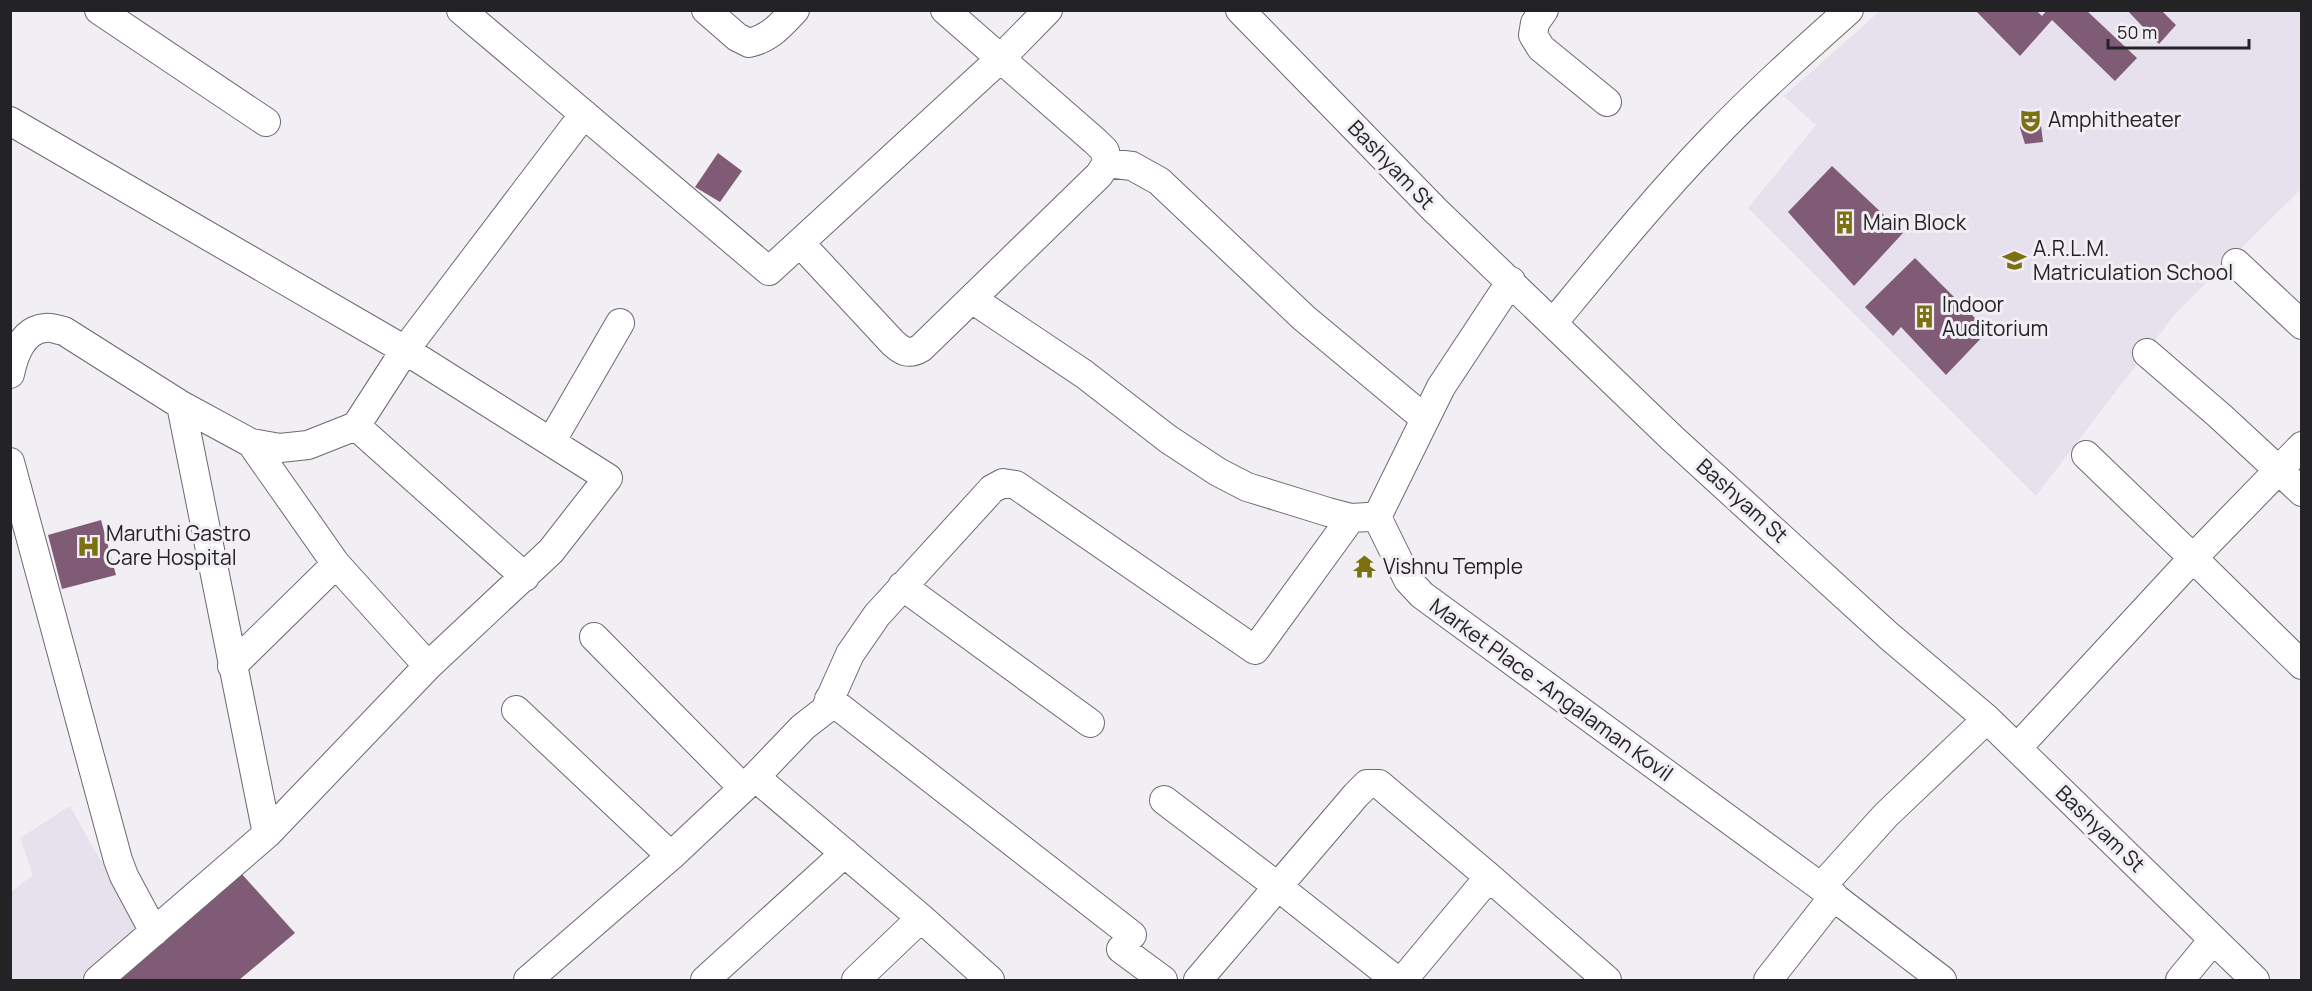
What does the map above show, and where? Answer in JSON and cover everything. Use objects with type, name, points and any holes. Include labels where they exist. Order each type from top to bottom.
[{"type":"street","points":[[99,10],[266,122]]},
{"type":"street","points":[[461,10],[769,271],[1000,59],[1048,10]]},
{"type":"street","points":[[706,10],[736,37],[750,44],[774,32],[795,10]]},
{"type":"street","points":[[800,243],[902,351],[912,353],[921,348],[972,299],[1099,175],[1107,163],[1105,151],[1096,142],[945,10]]},
{"type":"street","name":"Bashyam St","points":[[1240,10],[1435,210],[1673,439],[1889,636],[1987,719],[2254,981]]},
{"type":"street","points":[[1544,10],[1535,23],[1533,35],[1541,48],[1607,102]]},
{"type":"street","points":[[1553,322],[1641,217],[1712,139],[1799,54],[1849,10]]},
{"type":"street","points":[[10,374],[20,345],[31,332],[46,327],[64,331],[181,405],[251,442],[280,448],[308,445],[356,426],[405,350],[584,114]]},
{"type":"street","points":[[10,121],[405,350],[608,478],[551,551],[428,666],[267,834],[98,981]]},
{"type":"street","points":[[1107,163],[1132,166],[1159,181],[1304,318],[1424,418]]},
{"type":"street","points":[[2236,262],[2301,325]]},
{"type":"street","points":[[528,981],[671,856],[749,783],[803,727],[825,710],[850,654],[876,615],[992,489],[1003,483],[1016,485],[1255,650],[1364,518],[1441,387],[1511,281]]},
{"type":"street","points":[[972,299],[1084,374],[1168,439],[1218,472],[1247,487],[1364,518]]},
{"type":"street","points":[[551,442],[620,322]]},
{"type":"street","points":[[2147,353],[2213,410],[2301,492]]},
{"type":"street","points":[[181,405],[267,834]]},
{"type":"street","points":[[356,426],[525,577]]},
{"type":"street","points":[[251,442],[336,564],[428,666]]},
{"type":"street","points":[[2018,748],[2193,558],[2301,446]]},
{"type":"street","points":[[2086,455],[2301,665]]},
{"type":"street","points":[[10,462],[118,860],[154,932]]},
{"type":"street","name":"Market Place -Angalaman Kovil","points":[[1364,518],[1408,580],[1422,595],[1828,892],[1942,981]]},
{"type":"street","points":[[232,666],[336,564]]},
{"type":"street","points":[[902,586],[1090,723]]},
{"type":"street","points":[[594,637],[749,783],[845,853],[990,981]]},
{"type":"street","points":[[829,699],[1126,942],[1163,981]]},
{"type":"street","points":[[516,710],[671,856]]},
{"type":"street","points":[[1768,981],[1828,892],[1886,815],[1987,719]]},
{"type":"street","points":[[1198,981],[1277,886],[1367,784],[1379,784],[1607,981]]},
{"type":"street","points":[[1164,800],[1396,981]]},
{"type":"street","points":[[705,981],[845,853]]},
{"type":"street","points":[[1403,981],[1489,877]]},
{"type":"street","points":[[862,978],[921,918]]},
{"type":"street","points":[[2180,981],[2213,940]]},
{"type":"shaded area","name":"A.R.L.M. Matriculation School","points":[[1880,11],[2301,11],[2301,189],[2175,314],[2036,496],[1748,208],[1816,125],[1784,96]]},
{"type":"shaded area","points":[[70,806],[95,851],[151,939],[104,980],[11,980],[11,892],[33,875],[20,838]]},
{"type":"building","points":[[1975,10],[2036,10],[2042,16],[2047,10],[2086,10],[2137,58],[2115,81],[2052,20],[2020,56]]},
{"type":"building","points":[[2127,10],[2161,10],[2176,25],[2159,44]]},
{"type":"building","name":"Amphitheater","points":[[2039,109],[2043,142],[2025,144],[2020,128],[2021,113]]},
{"type":"building","points":[[718,153],[742,171],[720,202],[695,187]]},
{"type":"building","name":"Main Block","points":[[1832,166],[1903,233],[1854,286],[1788,212]]},
{"type":"building","name":"Indoor Auditorium","points":[[1915,258],[1988,331],[1946,375],[1901,327],[1893,336],[1865,307]]},
{"type":"building","points":[[101,520],[116,575],[62,589],[48,535]]},
{"type":"building","points":[[239,871],[295,933],[239,980],[120,980]]},
{"type":"place","name":"Amphitheater","points":[[2030,120]]},
{"type":"place","name":"Main Block","points":[[1845,223]]},
{"type":"place","name":"A.R.L.M. Matriculation School","points":[[2015,261]]},
{"type":"place","name":"Indoor Auditorium","points":[[1924,317]]},
{"type":"place","name":"Maruthi Gastro Care Hospital","points":[[88,546]]},
{"type":"place","name":"Vishnu Temple","points":[[1365,567]]}]
